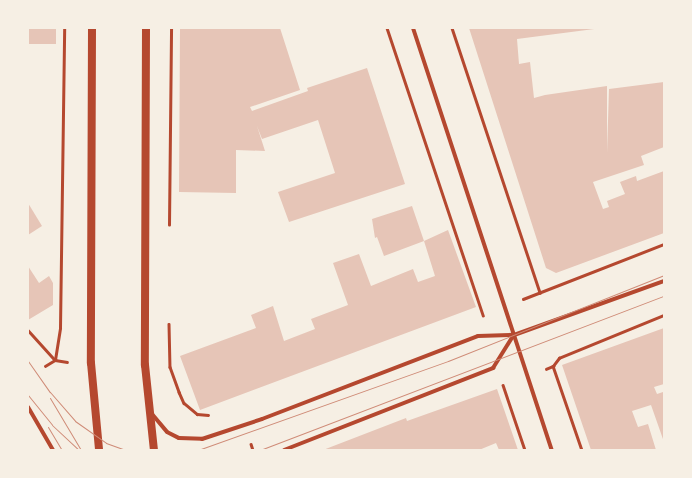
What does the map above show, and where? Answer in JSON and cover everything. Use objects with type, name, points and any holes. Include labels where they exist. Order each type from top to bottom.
[{"type":"main road","points":[[92,28],[91,363],[99,450]]},
{"type":"main road","points":[[146,28],[145,365],[154,450]]},
{"type":"street","points":[[413,28],[552,450]]},
{"type":"street","points":[[150,410],[167,432],[179,438],[202,439],[262,419],[478,336],[514,335],[664,281]]},
{"type":"street","points":[[284,450],[493,368],[514,335]]},
{"type":"street","points":[[28,407],[53,450]]},
{"type":"path","points":[[55,360],[60,328],[64,28]]},
{"type":"path","points":[[169,231],[171,28]]},
{"type":"path","points":[[387,28],[483,315]]},
{"type":"path","points":[[452,28],[540,293]]},
{"type":"path","points":[[525,299],[664,244]]},
{"type":"path","points":[[546,369],[553,366],[559,358],[664,315]]},
{"type":"path","points":[[169,316],[170,367],[184,403],[197,414],[215,413]]},
{"type":"path","points":[[28,330],[55,360],[67,362]]},
{"type":"path","points":[[45,366],[55,360]]},
{"type":"path","points":[[553,366],[582,450]]},
{"type":"path","points":[[503,385],[525,450]]},
{"type":"building","points":[[28,28],[56,28],[56,44],[28,44]]},
{"type":"building","points":[[180,28],[280,28],[300,90],[250,107],[252,111],[308,91],[307,88],[367,68],[405,184],[289,222],[278,192],[335,173],[318,120],[262,139],[257,126],[265,151],[236,150],[236,193],[179,192]]},
{"type":"building","points":[[469,28],[602,28],[517,39],[519,64],[530,62],[534,98],[607,86],[607,153],[609,89],[664,82],[664,147],[641,156],[644,165],[593,182],[603,209],[609,207],[607,201],[625,194],[620,182],[636,176],[637,181],[664,171],[664,233],[556,273],[546,268]]},
{"type":"building","points":[[28,203],[42,226],[28,235]]},
{"type":"building","points":[[412,206],[424,241],[384,256],[377,237],[375,238],[372,219]]},
{"type":"building","points":[[448,230],[476,307],[200,410],[180,356],[256,328],[251,315],[273,306],[284,341],[315,329],[311,319],[348,305],[333,263],[359,254],[371,286],[413,269],[418,282],[435,276],[424,241]]},
{"type":"building","points":[[28,266],[39,283],[49,276],[53,283],[53,305],[28,320]]},
{"type":"building","points":[[664,328],[664,384],[654,387],[657,394],[663,392],[664,396],[664,442],[651,405],[632,411],[638,427],[648,424],[656,450],[591,450],[562,365]]},
{"type":"building","points":[[497,389],[518,450],[499,450],[496,443],[479,450],[323,450],[406,418],[407,421]]},
{"type":"tram line","points":[[198,450],[448,361],[664,275]]},
{"type":"tram line","points":[[260,450],[664,296]]},
{"type":"tram line","points":[[28,361],[50,392],[75,421],[106,443],[125,450]]},
{"type":"tram line","points":[[28,395],[52,425],[78,449]]},
{"type":"tram line","points":[[50,398],[81,450]]},
{"type":"tram line","points":[[48,427],[62,450]]}]
